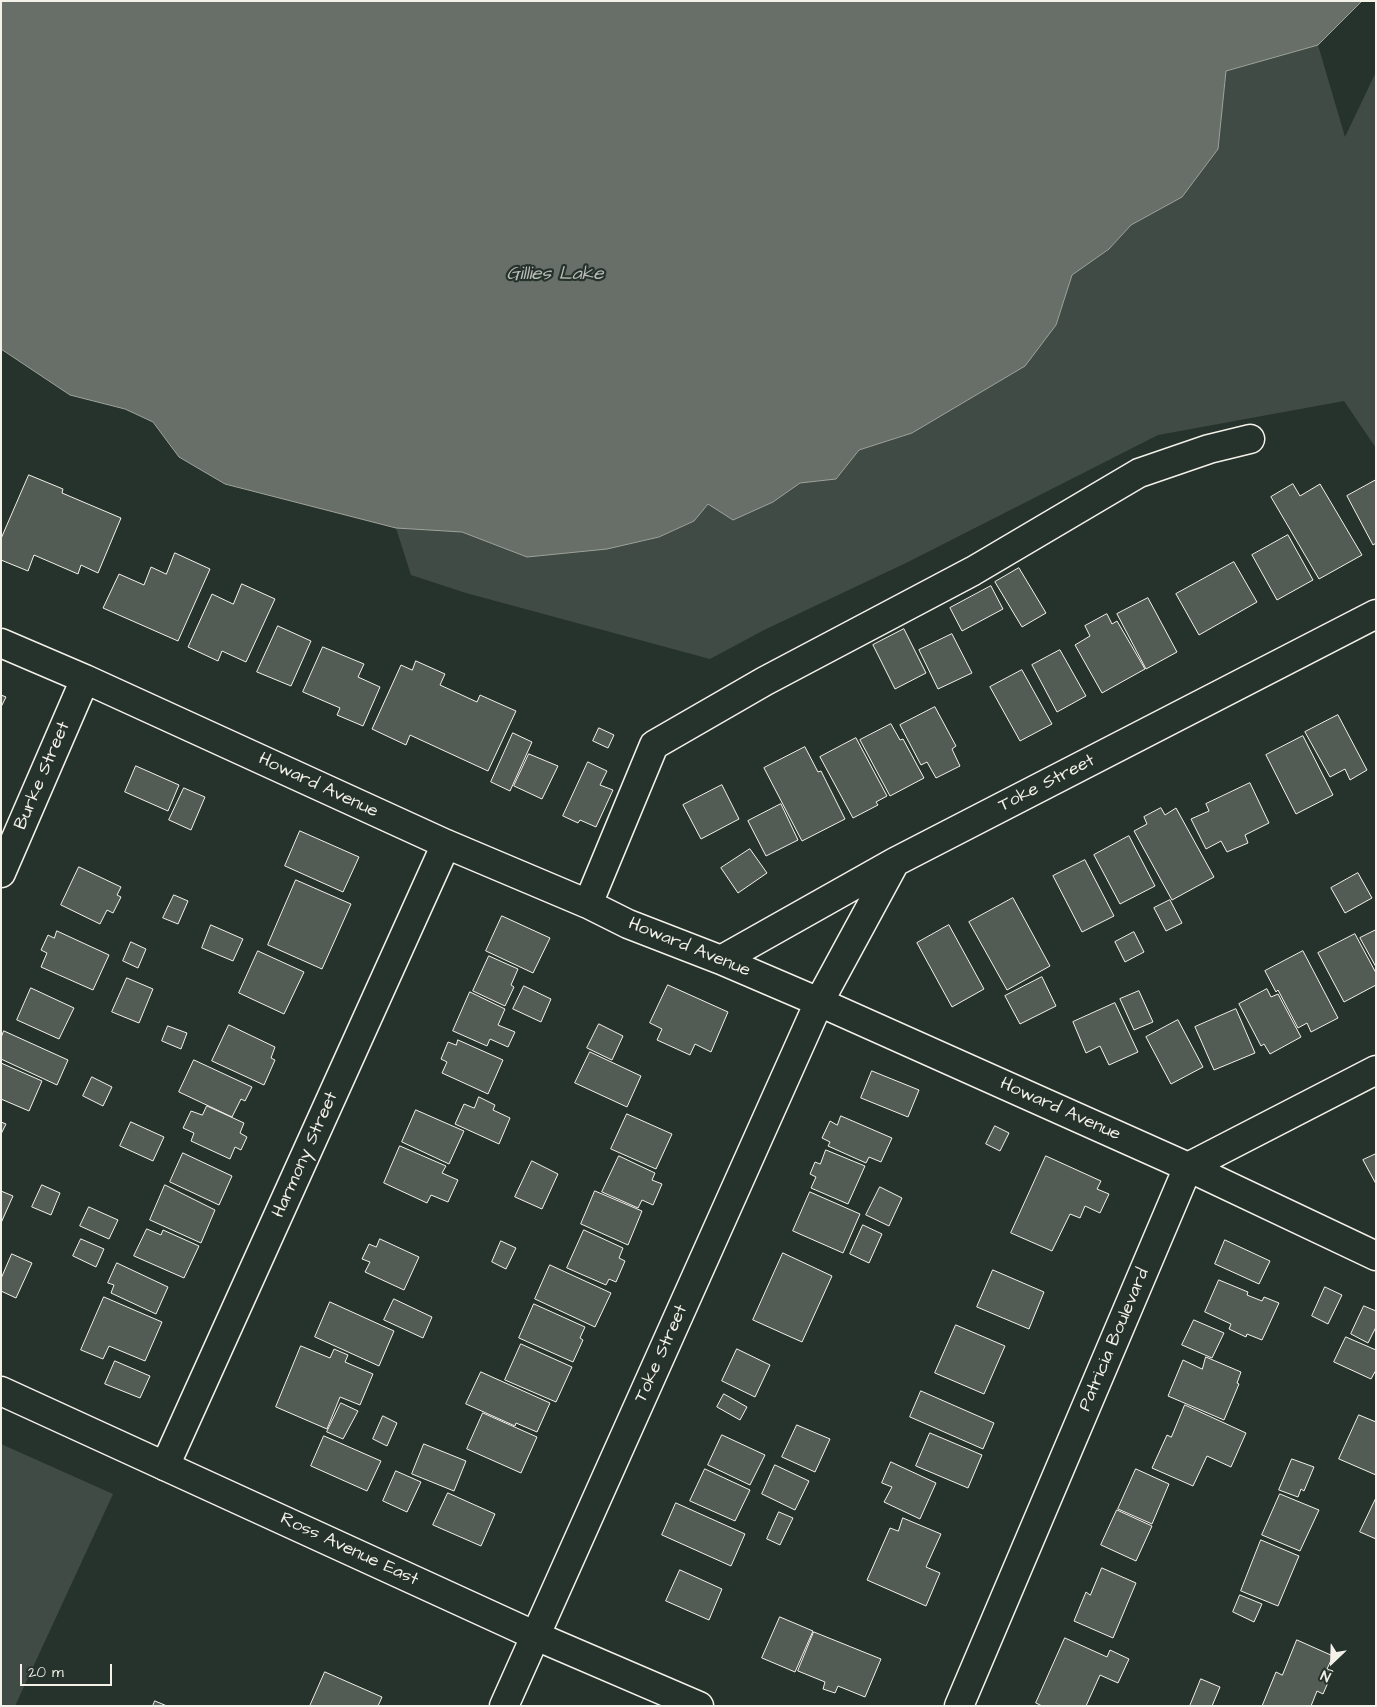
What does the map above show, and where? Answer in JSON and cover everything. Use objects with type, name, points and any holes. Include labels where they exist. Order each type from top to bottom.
[{"type":"street","points":[[588,904],[654,744],[972,571],[1139,473],[1209,449],[1250,439]]},
{"type":"street","name":"Toke Street","points":[[721,960],[895,862],[1376,614]]},
{"type":"street","name":"Howard Avenue","points":[[1,643],[85,679],[446,844],[588,904],[628,924],[721,960],[819,1002],[1188,1168],[1376,1256]]},
{"type":"street","name":"Burke Street","points":[[1,873],[85,679]]},
{"type":"street","name":"Harmony Street","points":[[165,1466],[446,844]]},
{"type":"street","name":"Toke Street","points":[[504,1706],[819,1002],[895,862]]},
{"type":"street","points":[[1188,1168],[1376,1070]]},
{"type":"street","name":"Patricia Boulevard","points":[[959,1706],[1188,1168]]},
{"type":"street","name":"Ross Avenue East","points":[[1,1391],[536,1636],[698,1706]]},
{"type":"shaded area","points":[[1318,45],[1345,137],[1376,72],[1376,448],[1344,401],[1158,435],[908,562],[764,630],[710,659],[466,593],[411,575],[396,528],[462,532],[527,557],[607,549],[660,537],[694,521],[708,504],[773,502],[800,483],[836,479],[859,450],[912,433],[1056,325],[1072,275],[1109,249],[1131,225],[1182,197],[1218,149],[1226,71]]},
{"type":"shaded area","points":[[1,1444],[113,1494],[15,1706],[1,1706]]},
{"type":"water","name":"Gillies Lake","points":[[1,1],[1362,1],[1318,45],[1226,71],[1218,149],[1182,197],[1131,225],[1109,249],[1072,275],[1056,325],[1025,366],[912,433],[859,450],[836,479],[800,483],[773,502],[733,520],[708,504],[694,521],[659,537],[607,549],[527,557],[462,532],[396,528],[225,484],[179,457],[153,422],[125,409],[70,395],[1,349]]},
{"type":"building","points":[[29,475],[63,489],[62,493],[121,518],[98,573],[81,565],[78,574],[34,555],[28,571],[1,560],[1,539]]},
{"type":"building","points":[[1376,480],[1376,543],[1373,545],[1347,496]]},
{"type":"building","points":[[1293,484],[1300,496],[1320,484],[1362,555],[1319,579],[1271,497]]},
{"type":"building","points":[[1288,535],[1313,580],[1277,600],[1252,555]]},
{"type":"building","points":[[175,553],[210,569],[178,641],[103,608],[119,574],[144,585],[151,567],[166,574]]},
{"type":"building","points":[[1234,562],[1257,602],[1199,635],[1176,594]]},
{"type":"building","points":[[1019,568],[1046,613],[1022,627],[995,582]]},
{"type":"building","points":[[242,584],[275,599],[246,662],[222,651],[218,661],[188,647],[212,594],[233,604]]},
{"type":"building","points":[[991,586],[1003,609],[962,631],[950,608]]},
{"type":"building","points":[[1148,598],[1177,652],[1146,669],[1117,614]]},
{"type":"building","points":[[1107,614],[1112,624],[1117,621],[1145,669],[1102,693],[1075,645],[1090,636],[1085,626]]},
{"type":"building","points":[[278,626],[311,641],[291,686],[257,672]]},
{"type":"building","points":[[904,629],[926,673],[895,689],[873,645]]},
{"type":"building","points":[[952,634],[972,673],[938,689],[919,650]]},
{"type":"building","points":[[323,647],[364,664],[358,677],[380,687],[363,726],[337,715],[340,708],[303,692]]},
{"type":"building","points":[[1060,650],[1086,696],[1057,712],[1032,665]]},
{"type":"building","points":[[416,661],[445,674],[440,685],[477,702],[480,695],[516,711],[488,771],[410,735],[406,745],[372,729],[401,665],[412,670]]},
{"type":"building","points":[[1022,670],[1052,724],[1020,741],[990,687]]},
{"type":"building","points":[[1,695],[6,697],[1,707]]},
{"type":"building","points":[[935,707],[956,746],[952,749],[960,766],[936,778],[927,762],[921,765],[900,725]]},
{"type":"building","points":[[1338,715],[1367,770],[1350,780],[1345,769],[1330,777],[1305,732]]},
{"type":"building","points":[[891,724],[900,740],[903,739],[924,778],[890,796],[860,740]]},
{"type":"building","points":[[599,728],[614,735],[608,748],[593,741]]},
{"type":"building","points":[[513,733],[532,742],[510,791],[491,782]]},
{"type":"building","points":[[1303,736],[1333,795],[1296,814],[1266,755]]},
{"type":"building","points":[[856,738],[887,796],[876,802],[878,805],[853,818],[820,757]]},
{"type":"building","points":[[805,747],[818,772],[821,771],[845,819],[802,841],[764,768]]},
{"type":"building","points":[[529,754],[558,766],[542,799],[514,786]]},
{"type":"building","points":[[588,762],[607,771],[600,785],[613,790],[596,827],[580,820],[578,823],[563,816]]},
{"type":"building","points":[[136,766],[179,785],[168,811],[125,792]]},
{"type":"building","points":[[1250,783],[1269,823],[1245,835],[1248,843],[1227,852],[1221,841],[1206,849],[1191,819],[1209,811],[1206,804]]},
{"type":"building","points":[[722,785],[739,819],[701,839],[683,805]]},
{"type":"building","points":[[184,788],[205,797],[191,830],[169,820]]},
{"type":"building","points":[[781,804],[798,840],[766,856],[748,821]]},
{"type":"building","points":[[1161,808],[1165,815],[1176,808],[1214,877],[1172,900],[1134,831],[1147,824],[1144,817]]},
{"type":"building","points":[[300,831],[359,857],[343,892],[285,866]]},
{"type":"building","points":[[1129,836],[1155,886],[1120,904],[1094,855]]},
{"type":"building","points":[[750,849],[767,873],[738,893],[721,868]]},
{"type":"building","points":[[1085,860],[1114,916],[1082,932],[1053,876]]},
{"type":"building","points":[[79,867],[121,887],[117,895],[121,897],[113,913],[107,910],[100,924],[61,905]]},
{"type":"building","points":[[1358,873],[1372,898],[1345,913],[1331,888]]},
{"type":"building","points":[[296,880],[351,904],[322,969],[268,945]]},
{"type":"building","points":[[174,895],[188,901],[178,924],[163,918]]},
{"type":"building","points":[[1013,898],[1050,966],[1007,990],[969,922]]},
{"type":"building","points":[[1170,900],[1182,923],[1166,931],[1154,908]]},
{"type":"building","points":[[502,916],[550,938],[533,973],[486,951]]},
{"type":"building","points":[[211,925],[243,939],[233,961],[202,948]]},
{"type":"building","points":[[949,925],[984,989],[952,1007],[917,943]]},
{"type":"building","points":[[1376,930],[1376,967],[1360,938]]},
{"type":"building","points":[[57,931],[109,955],[93,990],[41,967],[47,953],[41,950],[48,935],[54,938]]},
{"type":"building","points":[[1134,932],[1144,952],[1125,962],[1115,942]]},
{"type":"building","points":[[1355,934],[1376,973],[1376,985],[1344,1002],[1318,953]]},
{"type":"building","points":[[131,942],[146,949],[138,968],[123,961]]},
{"type":"building","points":[[258,951],[304,972],[284,1014],[239,993]]},
{"type":"building","points":[[1303,951],[1338,1018],[1311,1032],[1307,1023],[1298,1028],[1278,990],[1276,992],[1265,971]]},
{"type":"building","points":[[489,956],[518,969],[511,985],[514,987],[505,1006],[473,991]]},
{"type":"building","points":[[1042,977],[1056,1006],[1020,1024],[1005,996]]},
{"type":"building","points":[[127,978],[153,989],[139,1023],[112,1012]]},
{"type":"building","points":[[668,985],[728,1012],[711,1052],[695,1044],[690,1055],[657,1040],[662,1029],[650,1023]]},
{"type":"building","points":[[524,986],[551,999],[541,1022],[513,1009]]},
{"type":"building","points":[[31,988],[74,1008],[59,1039],[17,1020]]},
{"type":"building","points":[[1267,989],[1271,997],[1278,994],[1301,1037],[1270,1054],[1264,1044],[1261,1046],[1239,1004]]},
{"type":"building","points":[[1139,991],[1153,1022],[1134,1030],[1120,999]]},
{"type":"building","points":[[470,992],[505,1009],[498,1025],[515,1032],[508,1047],[490,1039],[487,1046],[453,1031]]},
{"type":"building","points":[[1115,1003],[1138,1052],[1109,1065],[1100,1046],[1086,1053],[1073,1022]]},
{"type":"building","points":[[1236,1009],[1255,1053],[1214,1070],[1195,1027]]},
{"type":"building","points":[[1178,1020],[1203,1067],[1171,1084],[1146,1037]]},
{"type":"building","points":[[599,1024],[623,1036],[612,1060],[587,1048]]},
{"type":"building","points":[[229,1025],[275,1047],[271,1058],[275,1060],[264,1085],[212,1061]]},
{"type":"building","points":[[168,1026],[187,1033],[181,1049],[162,1041]]},
{"type":"building","points":[[4,1031],[68,1060],[57,1085],[1,1059],[1,1038]]},
{"type":"building","points":[[458,1040],[503,1060],[488,1094],[442,1073],[447,1062],[441,1059],[448,1042],[456,1045]]},
{"type":"building","points":[[590,1052],[641,1076],[627,1107],[575,1083]]},
{"type":"building","points":[[194,1060],[252,1087],[245,1101],[241,1099],[232,1117],[179,1092]]},
{"type":"building","points":[[1,1063],[42,1081],[29,1111],[1,1099]]},
{"type":"building","points":[[872,1071],[919,1090],[908,1117],[861,1098]]},
{"type":"building","points":[[92,1077],[112,1087],[103,1106],[83,1096]]},
{"type":"building","points":[[479,1097],[495,1105],[493,1110],[510,1118],[499,1144],[455,1124],[464,1104],[474,1108]]},
{"type":"building","points":[[207,1106],[244,1123],[240,1133],[247,1137],[241,1150],[235,1147],[230,1159],[191,1141],[194,1133],[183,1128],[191,1111],[202,1115]]},
{"type":"building","points":[[416,1110],[464,1131],[449,1164],[402,1142]]},
{"type":"building","points":[[627,1114],[672,1134],[656,1169],[611,1149]]},
{"type":"building","points":[[841,1116],[892,1138],[881,1162],[869,1157],[866,1163],[828,1146],[830,1142],[822,1138],[830,1121],[837,1125]]},
{"type":"building","points":[[1,1122],[6,1124],[1,1134]]},
{"type":"building","points":[[131,1122],[164,1137],[153,1161],[120,1146]]},
{"type":"building","points":[[995,1126],[1009,1133],[1000,1151],[986,1144]]},
{"type":"building","points":[[400,1146],[446,1166],[442,1173],[458,1180],[448,1202],[431,1195],[427,1203],[384,1183]]},
{"type":"building","points":[[826,1150],[865,1166],[848,1204],[811,1188],[816,1177],[810,1174],[815,1162],[820,1164]]},
{"type":"building","points":[[183,1153],[232,1176],[219,1205],[170,1182]]},
{"type":"building","points":[[1376,1154],[1376,1184],[1363,1160]]},
{"type":"building","points":[[619,1156],[655,1173],[652,1180],[662,1184],[653,1205],[642,1200],[638,1208],[602,1192]]},
{"type":"building","points":[[1046,1156],[1101,1181],[1097,1189],[1109,1194],[1100,1213],[1085,1206],[1080,1218],[1070,1214],[1052,1251],[1011,1233]]},
{"type":"building","points":[[532,1161],[558,1174],[542,1209],[515,1197]]},
{"type":"building","points":[[42,1185],[60,1193],[51,1215],[32,1207]]},
{"type":"building","points":[[165,1185],[215,1210],[201,1243],[150,1220]]},
{"type":"building","points":[[880,1187],[902,1198],[889,1226],[866,1215]]},
{"type":"building","points":[[1,1191],[13,1196],[1,1223]]},
{"type":"building","points":[[595,1191],[642,1211],[628,1245],[581,1224]]},
{"type":"building","points":[[810,1192],[860,1214],[843,1253],[793,1231]]},
{"type":"building","points":[[89,1207],[118,1220],[109,1239],[80,1226]]},
{"type":"building","points":[[863,1225],[882,1234],[869,1263],[850,1254]]},
{"type":"building","points":[[147,1229],[161,1235],[163,1230],[199,1246],[184,1278],[134,1256]]},
{"type":"building","points":[[584,1230],[623,1248],[619,1258],[625,1261],[616,1282],[609,1279],[606,1285],[567,1268]]},
{"type":"building","points":[[81,1239],[104,1249],[96,1267],[73,1256]]},
{"type":"building","points":[[380,1239],[419,1257],[404,1290],[365,1272],[370,1262],[362,1259],[369,1244],[376,1247]]},
{"type":"building","points":[[1225,1240],[1270,1261],[1259,1284],[1215,1264]]},
{"type":"building","points":[[501,1241],[516,1248],[506,1269],[492,1262]]},
{"type":"building","points":[[783,1253],[832,1276],[802,1342],[753,1320]]},
{"type":"building","points":[[12,1254],[32,1263],[16,1298],[1,1291],[1,1279]]},
{"type":"building","points":[[117,1263],[168,1287],[156,1314],[111,1293],[114,1285],[108,1283]]},
{"type":"building","points":[[550,1265],[611,1293],[595,1327],[535,1299]]},
{"type":"building","points":[[993,1270],[1044,1292],[1029,1329],[977,1307]]},
{"type":"building","points":[[1219,1280],[1248,1292],[1247,1295],[1262,1301],[1264,1297],[1279,1303],[1262,1340],[1247,1334],[1246,1337],[1229,1329],[1231,1324],[1205,1312]]},
{"type":"building","points":[[1325,1287],[1342,1295],[1328,1324],[1312,1316]]},
{"type":"building","points":[[104,1297],[162,1322],[145,1361],[109,1346],[103,1359],[81,1350]]},
{"type":"building","points":[[394,1299],[432,1317],[423,1338],[384,1320]]},
{"type":"building","points":[[330,1302],[394,1331],[379,1366],[315,1337]]},
{"type":"building","points":[[534,1304],[585,1327],[580,1338],[583,1340],[573,1362],[519,1338]]},
{"type":"building","points":[[1364,1306],[1376,1311],[1376,1327],[1368,1343],[1351,1334]]},
{"type":"building","points":[[1194,1320],[1224,1333],[1212,1358],[1182,1345]]},
{"type":"building","points":[[956,1325],[1005,1346],[984,1394],[935,1373]]},
{"type":"building","points":[[1346,1337],[1376,1350],[1376,1370],[1371,1379],[1334,1362]]},
{"type":"building","points":[[521,1344],[572,1367],[556,1402],[505,1380]]},
{"type":"building","points":[[301,1346],[330,1358],[334,1349],[348,1355],[345,1362],[373,1374],[360,1405],[340,1397],[327,1429],[276,1407]]},
{"type":"building","points":[[737,1349],[770,1365],[755,1397],[722,1381]]},
{"type":"building","points":[[1206,1357],[1241,1372],[1237,1383],[1239,1384],[1224,1420],[1168,1396],[1183,1360],[1202,1369]]},
{"type":"building","points":[[115,1361],[150,1376],[140,1398],[105,1384]]},
{"type":"building","points":[[481,1372],[550,1403],[537,1432],[516,1423],[515,1426],[466,1404]]},
{"type":"building","points":[[921,1391],[994,1423],[983,1449],[910,1417]]},
{"type":"building","points":[[724,1394],[747,1407],[740,1420],[717,1407]]},
{"type":"building","points":[[341,1403],[358,1411],[343,1439],[327,1432]]},
{"type":"building","points":[[1185,1405],[1246,1433],[1231,1467],[1207,1456],[1193,1486],[1152,1468],[1167,1435],[1171,1437]]},
{"type":"building","points":[[483,1413],[537,1437],[521,1473],[467,1449]]},
{"type":"building","points":[[1359,1415],[1376,1422],[1376,1475],[1339,1459]]},
{"type":"building","points":[[383,1416],[397,1423],[387,1446],[373,1439]]},
{"type":"building","points":[[797,1425],[830,1439],[815,1472],[782,1457]]},
{"type":"building","points":[[930,1433],[982,1455],[968,1488],[916,1466]]},
{"type":"building","points":[[722,1435],[765,1455],[750,1485],[708,1465]]},
{"type":"building","points":[[324,1436],[381,1461],[367,1491],[311,1466]]},
{"type":"building","points":[[424,1444],[466,1461],[454,1491],[412,1474]]},
{"type":"building","points":[[1292,1459],[1314,1467],[1304,1491],[1301,1489],[1298,1497],[1279,1490]]},
{"type":"building","points":[[891,1462],[936,1483],[920,1519],[884,1502],[892,1487],[882,1483]]},
{"type":"building","points":[[775,1465],[809,1481],[795,1510],[762,1494]]},
{"type":"building","points":[[705,1469],[750,1490],[735,1521],[690,1501]]},
{"type":"building","points":[[1136,1469],[1169,1484],[1152,1524],[1118,1509]]},
{"type":"building","points":[[396,1471],[421,1482],[407,1512],[383,1501]]},
{"type":"building","points":[[448,1493],[495,1514],[481,1546],[433,1525]]},
{"type":"building","points":[[1280,1494],[1319,1510],[1300,1551],[1262,1535]]},
{"type":"building","points":[[1376,1498],[1376,1539],[1360,1532]]},
{"type":"building","points":[[676,1503],[745,1534],[731,1566],[662,1535]]},
{"type":"building","points":[[1117,1510],[1152,1526],[1136,1561],[1101,1545]]},
{"type":"building","points":[[779,1512],[793,1518],[780,1545],[767,1539]]},
{"type":"building","points":[[903,1518],[941,1534],[926,1567],[940,1573],[926,1606],[867,1580],[890,1528],[898,1531]]},
{"type":"building","points":[[1261,1540],[1299,1556],[1278,1606],[1241,1591]]},
{"type":"building","points":[[1102,1568],[1136,1583],[1113,1638],[1074,1621],[1086,1592],[1090,1595]]},
{"type":"building","points":[[680,1570],[722,1589],[709,1620],[666,1601]]},
{"type":"building","points":[[1240,1595],[1262,1604],[1254,1622],[1233,1612]]},
{"type":"building","points":[[780,1617],[813,1631],[795,1672],[762,1658]]},
{"type":"building","points":[[814,1632],[881,1659],[865,1697],[838,1686],[835,1693],[823,1689],[825,1682],[798,1671]]},
{"type":"building","points":[[1065,1638],[1107,1657],[1110,1650],[1129,1659],[1118,1683],[1100,1675],[1086,1706],[1042,1706],[1036,1703]]},
{"type":"building","points":[[1297,1640],[1333,1656],[1327,1669],[1333,1671],[1323,1694],[1317,1691],[1311,1706],[1262,1706],[1276,1672],[1282,1675]]},
{"type":"building","points":[[325,1672],[382,1697],[378,1706],[310,1706]]},
{"type":"building","points":[[1201,1679],[1220,1687],[1212,1706],[1190,1706]]},
{"type":"building","points":[[155,1701],[167,1706],[153,1706]]}]
